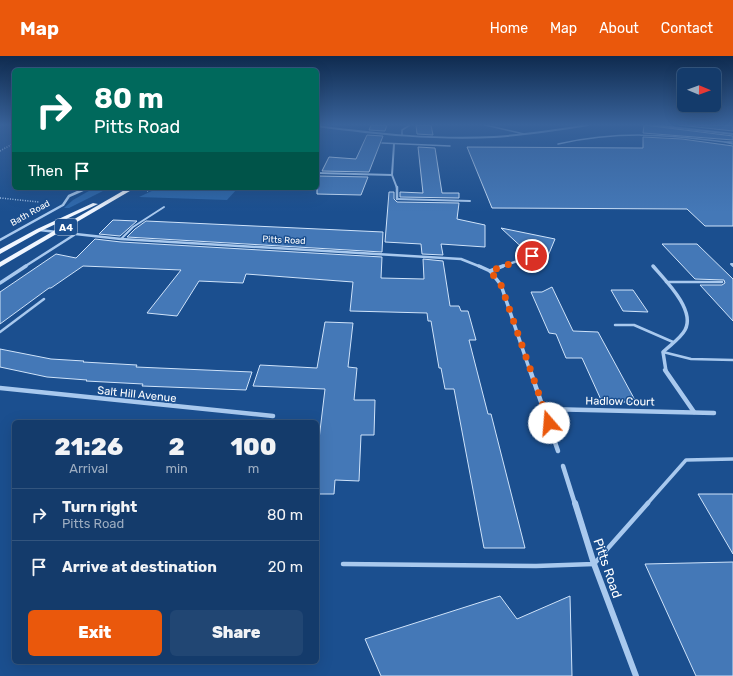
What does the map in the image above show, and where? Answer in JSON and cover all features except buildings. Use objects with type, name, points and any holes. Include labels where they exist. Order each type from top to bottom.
[{"type":"main road","name":"Bath Road","points":[[0,252],[39,230],[128,190]]},
{"type":"main road","name":"Bath Road","points":[[0,265],[129,190]]},
{"type":"street","points":[[393,154],[392,175],[397,186],[397,199]]},
{"type":"street","points":[[319,173],[392,175]]},
{"type":"street","name":"Bath Road","points":[[0,240],[63,205],[69,196],[82,190]]},
{"type":"street","name":"Pitts Road","points":[[39,230],[121,239],[461,260],[490,271]]},
{"type":"street","points":[[0,283],[74,235]]},
{"type":"street","points":[[532,256],[490,271],[501,285],[545,409],[558,451]]},
{"type":"street","points":[[653,266],[679,298],[688,316],[685,329],[662,352],[665,369],[694,412]]},
{"type":"street","name":"Salt Hill Avenue","points":[[0,388],[17,391],[273,416]]},
{"type":"street","name":"Hadlow Court","points":[[545,409],[714,413]]},
{"type":"street","name":"Pitts Road","points":[[563,466],[594,564],[636,676]]},
{"type":"lane","points":[[397,199],[470,201]]},
{"type":"lane","points":[[121,239],[133,227],[164,207]]},
{"type":"lane","points":[[666,282],[722,282]]},
{"type":"lane","points":[[0,332],[44,299]]},
{"type":"lane","points":[[615,325],[634,325],[673,342]]},
{"type":"lane","points":[[662,352],[691,359],[733,360]]},
{"type":"lane","points":[[343,564],[536,566],[594,564],[686,460],[733,459]]},
{"type":"path","points":[[0,198],[63,205]]},
{"type":"shaded area","points":[[90,190],[105,190],[69,208],[64,208],[73,200]]},
{"type":"shaded area","points":[[154,190],[236,190],[227,200],[139,197]]},
{"type":"route","points":[[532,256],[490,271],[501,285],[549,423]]}]
